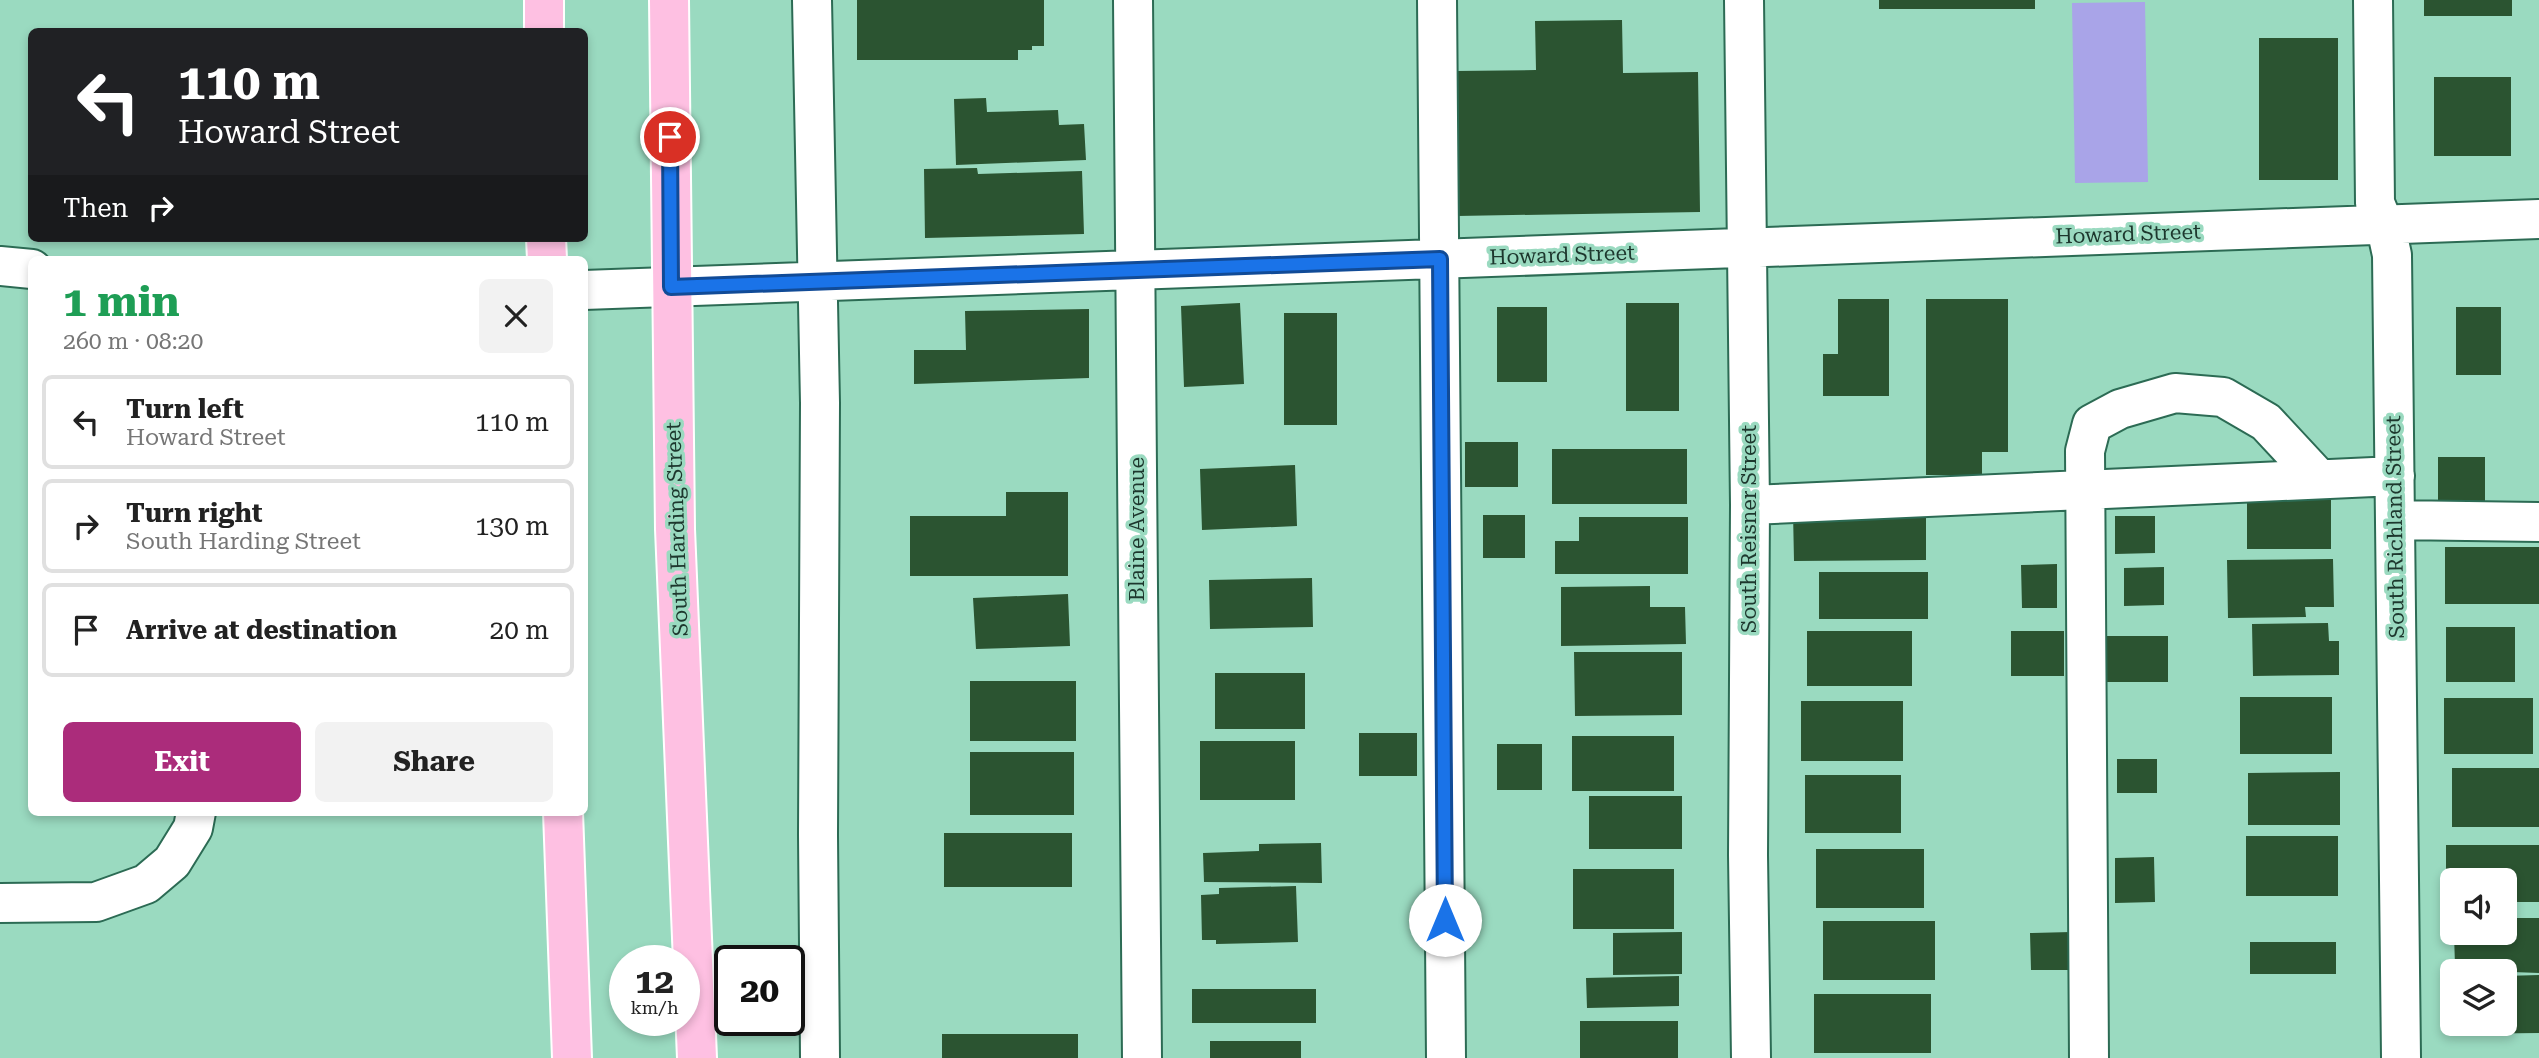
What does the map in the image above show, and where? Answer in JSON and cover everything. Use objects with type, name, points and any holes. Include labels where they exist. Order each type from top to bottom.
[{"type":"main road","points":[[544,0],[544,28]]},
{"type":"main road","name":"South Harding Street","points":[[669,0],[676,529],[697,1058]]},
{"type":"main road","points":[[563,816],[572,1058]]},
{"type":"street","points":[[812,0],[820,403],[820,1058]]},
{"type":"street","name":"Blaine Avenue","points":[[1133,0],[1142,1058]]},
{"type":"street","points":[[1437,0],[1446,1058]]},
{"type":"street","name":"South Reisner Street","points":[[1744,0],[1750,505],[1748,855],[1751,1058]]},
{"type":"street","name":"South Richland Street","points":[[2373,0],[2375,194],[2392,255],[2401,1058]]},
{"type":"street","name":"Howard Street","points":[[588,290],[2539,219]]},
{"type":"street","points":[[0,266],[28,269]]},
{"type":"street","points":[[2089,1058],[2085,450],[2092,424],[2120,409],[2175,393],[2222,397],[2266,422],[2319,480]]},
{"type":"street","points":[[1750,505],[2395,476]]},
{"type":"street","points":[[2395,520],[2539,522]]},
{"type":"street","points":[[0,903],[96,902],[146,884],[172,862],[193,828],[195,816]]},
{"type":"shaded area","points":[[2145,2],[2148,182],[2075,183],[2072,3]]},
{"type":"building","points":[[857,0],[1044,0],[1044,46],[1032,46],[1032,50],[1018,50],[1018,60],[857,60]]},
{"type":"building","points":[[1879,0],[2035,0],[2035,9],[1879,9]]},
{"type":"building","points":[[2424,0],[2512,0],[2512,16],[2424,16]]},
{"type":"building","points":[[1622,20],[1623,73],[1698,72],[1700,212],[1457,216],[1456,71],[1536,70],[1535,21]]},
{"type":"building","points":[[2259,38],[2338,38],[2338,180],[2259,180]]},
{"type":"building","points":[[2434,77],[2511,77],[2511,156],[2434,156]]},
{"type":"building","points":[[986,98],[987,112],[1058,110],[1059,125],[1084,124],[1086,160],[956,165],[954,99]]},
{"type":"building","points":[[977,168],[978,174],[1082,171],[1084,234],[925,238],[924,169]]},
{"type":"building","points":[[1838,299],[1889,299],[1889,396],[1823,396],[1823,354],[1838,354]]},
{"type":"building","points":[[1926,299],[2008,299],[2008,452],[1982,452],[1982,475],[1926,475]]},
{"type":"building","points":[[1240,303],[1244,384],[1184,387],[1181,306]]},
{"type":"building","points":[[1626,303],[1679,303],[1679,411],[1626,411]]},
{"type":"building","points":[[1497,307],[1547,307],[1547,382],[1497,382]]},
{"type":"building","points":[[2456,307],[2501,307],[2501,375],[2456,375]]},
{"type":"building","points":[[1089,309],[1089,378],[914,384],[914,350],[966,350],[965,311]]},
{"type":"building","points":[[1284,313],[1337,313],[1337,425],[1284,425]]},
{"type":"building","points":[[1465,442],[1518,442],[1518,487],[1465,487]]},
{"type":"building","points":[[1552,449],[1687,449],[1687,504],[1552,504]]},
{"type":"building","points":[[2438,457],[2485,457],[2485,503],[2438,503]]},
{"type":"building","points":[[1295,465],[1297,526],[1202,530],[1200,469]]},
{"type":"building","points":[[1006,492],[1068,492],[1068,576],[910,576],[910,516],[1006,516]]},
{"type":"building","points":[[2247,499],[2331,499],[2331,549],[2247,549]]},
{"type":"building","points":[[1793,512],[1926,512],[1926,560],[1794,561]]},
{"type":"building","points":[[1483,515],[1525,515],[1525,558],[1483,558]]},
{"type":"building","points":[[2115,516],[2155,516],[2155,553],[2115,554]]},
{"type":"building","points":[[1579,517],[1688,517],[1688,574],[1555,574],[1555,541],[1579,541]]},
{"type":"building","points":[[2445,547],[2539,547],[2539,604],[2445,604]]},
{"type":"building","points":[[2333,559],[2334,607],[2305,607],[2306,617],[2228,618],[2227,560]]},
{"type":"building","points":[[2057,564],[2057,608],[2022,608],[2021,565]]},
{"type":"building","points":[[2164,567],[2164,605],[2124,606],[2124,568]]},
{"type":"building","points":[[1819,572],[1928,572],[1928,619],[1819,619]]},
{"type":"building","points":[[1312,578],[1313,627],[1210,629],[1209,580]]},
{"type":"building","points":[[1650,586],[1650,607],[1685,607],[1686,644],[1561,646],[1561,587]]},
{"type":"building","points":[[1068,594],[1070,646],[976,649],[973,598]]},
{"type":"building","points":[[2328,623],[2329,641],[2339,641],[2339,675],[2253,676],[2252,624]]},
{"type":"building","points":[[2446,627],[2515,627],[2515,682],[2446,682]]},
{"type":"building","points":[[1807,631],[1912,631],[1912,686],[1807,686]]},
{"type":"building","points":[[2011,631],[2064,631],[2064,676],[2011,676]]},
{"type":"building","points":[[2103,636],[2168,636],[2168,682],[2103,682]]},
{"type":"building","points":[[1574,652],[1682,652],[1682,715],[1575,716]]},
{"type":"building","points":[[1215,673],[1305,673],[1305,729],[1215,729]]},
{"type":"building","points":[[970,681],[1076,681],[1076,741],[970,741]]},
{"type":"building","points":[[2240,697],[2332,697],[2332,754],[2240,754]]},
{"type":"building","points":[[2444,698],[2533,698],[2533,754],[2444,754]]},
{"type":"building","points":[[1801,701],[1903,701],[1903,761],[1801,761]]},
{"type":"building","points":[[1359,733],[1417,733],[1417,776],[1359,776]]},
{"type":"building","points":[[1572,736],[1674,736],[1674,791],[1572,791]]},
{"type":"building","points":[[1200,741],[1295,741],[1295,800],[1200,800]]},
{"type":"building","points":[[1497,744],[1542,744],[1542,790],[1497,790]]},
{"type":"building","points":[[970,752],[1074,752],[1074,815],[970,815]]},
{"type":"building","points":[[2117,759],[2157,759],[2157,793],[2117,793]]},
{"type":"building","points":[[2452,768],[2539,768],[2539,827],[2452,827]]},
{"type":"building","points":[[2340,772],[2340,825],[2248,825],[2248,773]]},
{"type":"building","points":[[1805,775],[1901,775],[1901,833],[1805,833]]},
{"type":"building","points":[[1589,796],[1682,796],[1682,849],[1589,849]]},
{"type":"building","points":[[944,833],[1072,833],[1072,887],[944,887]]},
{"type":"building","points":[[2246,836],[2338,836],[2338,896],[2246,896]]},
{"type":"building","points":[[1321,843],[1322,883],[1204,882],[1203,853],[1259,851],[1259,844]]},
{"type":"building","points":[[2446,845],[2539,845],[2539,902],[2517,902],[2517,868],[2446,868]]},
{"type":"building","points":[[1816,849],[1924,849],[1924,908],[1816,908]]},
{"type":"building","points":[[2154,857],[2155,902],[2115,903],[2115,858]]},
{"type":"building","points":[[1573,869],[1674,869],[1674,929],[1573,929]]},
{"type":"building","points":[[1296,886],[1298,942],[1216,944],[1216,940],[1202,940],[1201,895],[1219,894],[1219,888]]},
{"type":"building","points":[[2517,918],[2539,918],[2539,973],[2517,972],[2517,959],[2455,959],[2454,945],[2517,945]]},
{"type":"building","points":[[1823,921],[1935,921],[1935,980],[1823,980]]},
{"type":"building","points":[[1682,932],[1682,974],[1613,975],[1613,933]]},
{"type":"building","points":[[2071,932],[2071,970],[2031,970],[2030,933]]},
{"type":"building","points":[[2250,942],[2336,942],[2336,974],[2250,974]]},
{"type":"building","points":[[2539,975],[2539,1033],[2517,1033],[2517,976]]},
{"type":"building","points":[[1679,976],[1679,1006],[1587,1008],[1586,978]]},
{"type":"building","points":[[1192,989],[1316,989],[1316,1023],[1192,1023]]},
{"type":"building","points":[[1814,994],[1931,994],[1931,1053],[1814,1053]]},
{"type":"building","points":[[1580,1021],[1678,1021],[1678,1058],[1580,1058]]},
{"type":"building","points":[[942,1034],[1078,1034],[1078,1058],[942,1058]]},
{"type":"building","points":[[1210,1041],[1301,1041],[1301,1058],[1210,1058]]},
{"type":"route","points":[[670,137],[671,287],[1440,259],[1445,920]]}]
